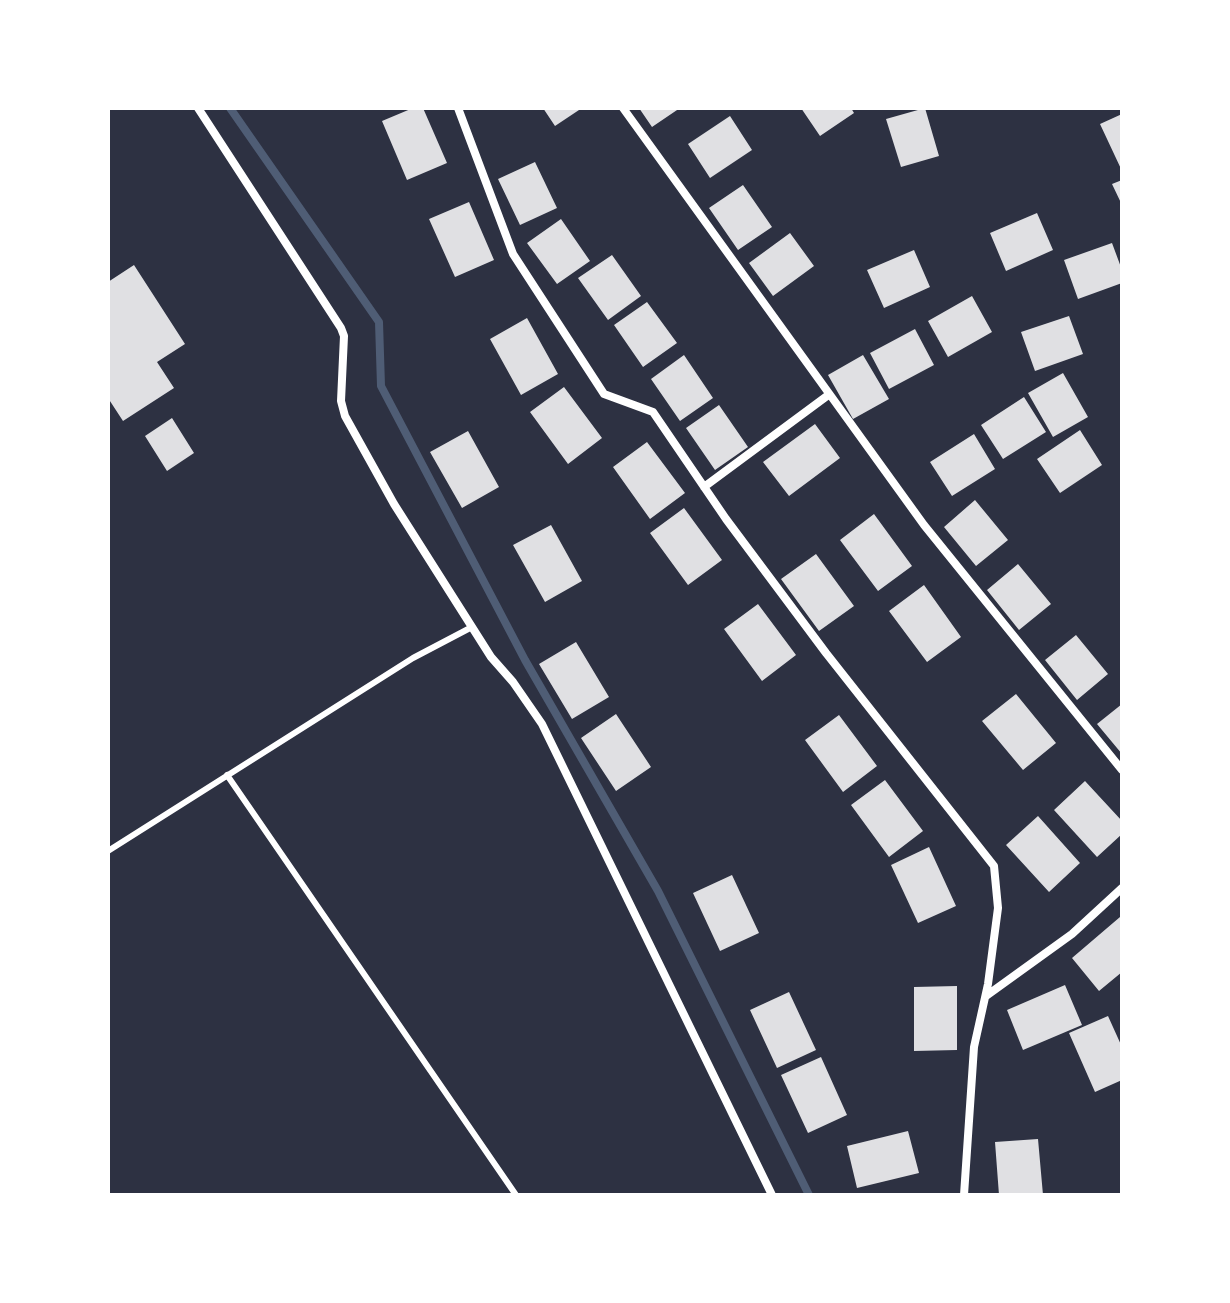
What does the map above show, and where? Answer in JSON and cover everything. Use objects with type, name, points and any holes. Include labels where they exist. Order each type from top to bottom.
[{"type":"street","points":[[198,108],[341,328],[344,336],[341,401],[345,416],[394,504],[472,627],[542,724],[772,1195]]},
{"type":"street","points":[[458,108],[513,254],[604,394],[653,412],[826,653],[994,866],[998,908],[986,996],[974,1047],[964,1195]]},
{"type":"street","points":[[623,108],[827,396],[924,525],[1122,770]]},
{"type":"street","points":[[704,487],[827,396]]},
{"type":"street","points":[[986,996],[1072,934],[1122,888]]},
{"type":"lane","points":[[108,851],[413,658],[472,627]]},
{"type":"lane","points":[[227,775],[516,1195]]},
{"type":"building","points":[[413,108],[423,108],[447,163],[407,180],[382,121]]},
{"type":"building","points":[[543,108],[582,108],[555,126]]},
{"type":"building","points":[[639,108],[680,108],[652,127]]},
{"type":"building","points":[[801,108],[851,108],[854,113],[820,136]]},
{"type":"building","points":[[925,108],[939,156],[901,167],[886,119]]},
{"type":"building","points":[[1122,114],[1122,171],[1100,124]]},
{"type":"building","points":[[730,116],[752,150],[710,178],[688,144]]},
{"type":"building","points":[[535,162],[557,208],[520,225],[498,179]]},
{"type":"building","points":[[1122,180],[1122,205],[1112,184]]},
{"type":"building","points":[[743,185],[772,227],[738,250],[709,208]]},
{"type":"building","points":[[469,202],[494,260],[455,277],[429,219]]},
{"type":"building","points":[[1037,213],[1053,250],[1006,271],[990,233]]},
{"type":"building","points":[[561,219],[590,261],[557,284],[527,243]]},
{"type":"building","points":[[790,233],[814,266],[773,296],[749,263]]},
{"type":"building","points":[[1112,243],[1122,270],[1122,283],[1078,299],[1064,260]]},
{"type":"building","points":[[914,250],[930,287],[884,308],[867,270]]},
{"type":"building","points":[[612,255],[641,296],[608,320],[578,278]]},
{"type":"building","points":[[134,265],[185,344],[157,362],[174,388],[123,421],[108,398],[108,282]]},
{"type":"building","points":[[972,296],[992,332],[948,357],[928,321]]},
{"type":"building","points":[[647,302],[677,343],[643,367],[614,325]]},
{"type":"building","points":[[1069,316],[1083,354],[1035,371],[1021,332]]},
{"type":"building","points":[[527,318],[558,374],[521,395],[490,339]]},
{"type":"building","points":[[915,329],[934,365],[889,389],[870,353]]},
{"type":"building","points":[[684,355],[713,398],[680,421],[651,379]]},
{"type":"building","points":[[863,355],[889,399],[853,419],[828,375]]},
{"type":"building","points":[[1063,373],[1088,417],[1053,437],[1028,393]]},
{"type":"building","points":[[564,387],[602,438],[568,464],[530,412]]},
{"type":"building","points":[[1024,397],[1046,432],[1003,459],[981,425]]},
{"type":"building","points":[[719,405],[748,447],[715,470],[686,428]]},
{"type":"building","points":[[172,418],[194,453],[167,471],[145,436]]},
{"type":"building","points":[[815,424],[840,458],[789,496],[763,462]]},
{"type":"building","points":[[1080,430],[1102,465],[1060,493],[1037,459]]},
{"type":"building","points":[[468,431],[499,487],[462,508],[430,452]]},
{"type":"building","points":[[974,434],[995,469],[952,496],[930,462]]},
{"type":"building","points":[[647,442],[685,493],[650,519],[613,467]]},
{"type":"building","points":[[975,500],[1008,540],[976,566],[944,527]]},
{"type":"building","points":[[684,508],[722,560],[688,585],[650,533]]},
{"type":"building","points":[[874,514],[912,566],[878,591],[840,540]]},
{"type":"building","points":[[551,525],[582,581],[545,602],[513,545]]},
{"type":"building","points":[[816,554],[854,606],[819,631],[781,579]]},
{"type":"building","points":[[1018,564],[1051,604],[1019,630],[987,590]]},
{"type":"building","points":[[924,585],[961,637],[927,662],[889,611]]},
{"type":"building","points":[[758,604],[796,655],[762,681],[724,629]]},
{"type":"building","points":[[1076,635],[1108,674],[1077,700],[1045,660]]},
{"type":"building","points":[[576,642],[609,697],[572,719],[539,664]]},
{"type":"building","points":[[1016,694],[1056,743],[1023,770],[982,721]]},
{"type":"building","points":[[1122,704],[1122,754],[1097,724]]},
{"type":"building","points":[[616,714],[651,767],[616,791],[581,738]]},
{"type":"building","points":[[839,715],[877,766],[843,792],[805,740]]},
{"type":"building","points":[[885,780],[923,831],[889,857],[851,805]]},
{"type":"building","points":[[1085,781],[1122,821],[1122,834],[1097,857],[1054,810]]},
{"type":"building","points":[[1038,816],[1080,863],[1049,892],[1006,845]]},
{"type":"building","points":[[929,847],[956,906],[918,923],[891,865]]},
{"type":"building","points":[[732,875],[759,933],[720,951],[693,893]]},
{"type":"building","points":[[1120,917],[1122,972],[1099,991],[1072,958]]},
{"type":"building","points":[[1065,985],[1082,1025],[1023,1050],[1007,1010]]},
{"type":"building","points":[[957,986],[957,1050],[914,1051],[914,987]]},
{"type":"building","points":[[789,992],[816,1050],[777,1068],[750,1010]]},
{"type":"building","points":[[1108,1016],[1122,1047],[1122,1080],[1095,1092],[1069,1033]]},
{"type":"building","points":[[821,1057],[847,1115],[808,1133],[781,1075]]},
{"type":"building","points":[[908,1131],[919,1173],[857,1188],[847,1146]]},
{"type":"building","points":[[1038,1139],[1043,1195],[999,1195],[995,1142]]},
{"type":"waterway","points":[[230,108],[379,322],[381,386],[525,660],[658,891],[809,1195]]}]
